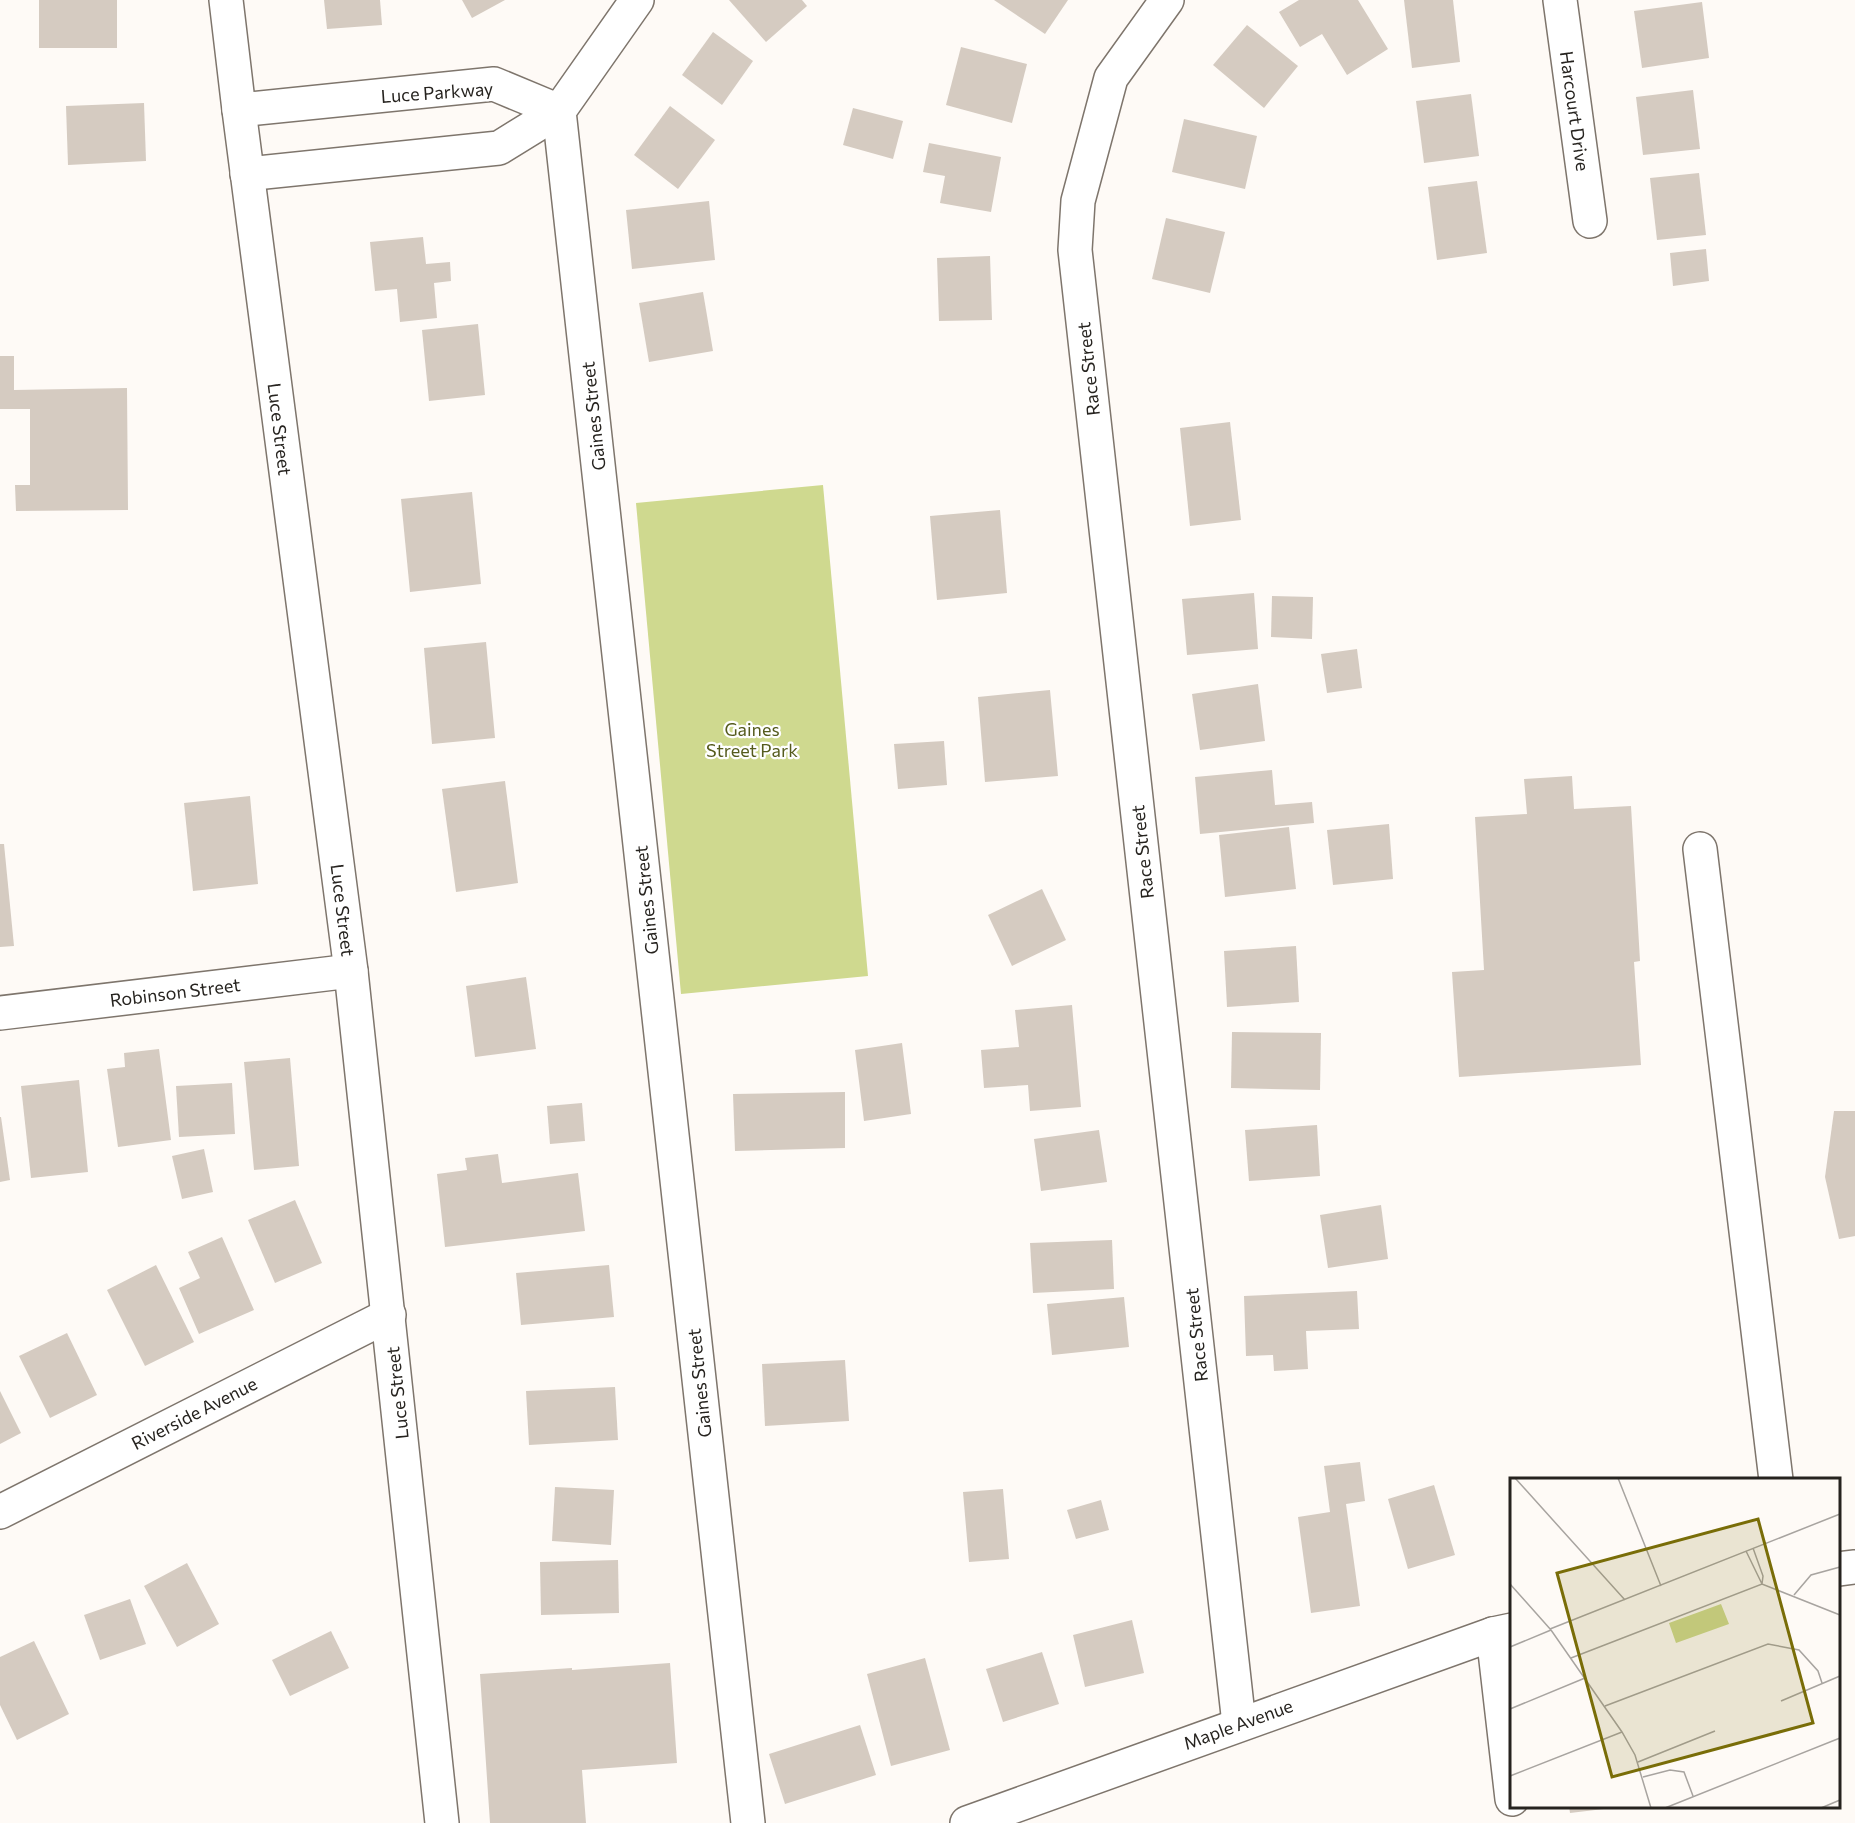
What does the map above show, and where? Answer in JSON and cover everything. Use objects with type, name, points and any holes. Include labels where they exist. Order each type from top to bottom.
[{"type":"street","name":"Luce Street","points":[[226,0],[351,971],[442,1823]]},
{"type":"street","points":[[247,174],[499,148],[559,111],[637,0]]},
{"type":"street","name":"Race Street","points":[[1167,0],[1111,78],[1078,201],[1075,250],[1239,1724]]},
{"type":"street","name":"Harcourt Drive","points":[[1560,0],[1590,221]]},
{"type":"street","name":"Luce Parkway","points":[[239,111],[494,84],[559,111]]},
{"type":"street","name":"Gaines Street","points":[[559,111],[748,1823]]},
{"type":"street","points":[[1700,849],[1776,1478]]},
{"type":"street","name":"Robinson Street","points":[[0,1013],[351,971]]},
{"type":"street","name":"Riverside Avenue","points":[[0,1512],[389,1315]]},
{"type":"street","points":[[1840,1569],[1855,1568]]},
{"type":"street","points":[[1502,1632],[1510,1766]]},
{"type":"street","name":"Maple Avenue","points":[[967,1823],[1502,1632]]},
{"type":"street","points":[[1512,1808],[1514,1823]]},
{"type":"green space","name":"Gaines Street Park","points":[[823,485],[868,976],[681,994],[636,503]]},
{"type":"building","points":[[39,0],[117,0],[117,48],[39,48]]},
{"type":"building","points":[[324,0],[380,0],[382,25],[327,29]]},
{"type":"building","points":[[462,0],[505,0],[472,18]]},
{"type":"building","points":[[729,0],[802,0],[807,6],[766,42]]},
{"type":"building","points":[[994,0],[1068,0],[1045,34]]},
{"type":"building","points":[[1299,0],[1358,0],[1388,49],[1347,75],[1322,34],[1300,47],[1279,12]]},
{"type":"building","points":[[1404,0],[1453,0],[1460,62],[1412,68]]},
{"type":"building","points":[[1702,2],[1709,58],[1642,68],[1634,11]]},
{"type":"building","points":[[1247,25],[1298,66],[1264,108],[1213,65]]},
{"type":"building","points":[[713,32],[753,61],[722,105],[682,75]]},
{"type":"building","points":[[961,47],[1027,64],[1012,123],[946,105]]},
{"type":"building","points":[[1693,90],[1700,149],[1643,155],[1636,97]]},
{"type":"building","points":[[1471,94],[1479,156],[1424,163],[1416,101]]},
{"type":"building","points":[[144,103],[146,161],[68,165],[66,106]]},
{"type":"building","points":[[670,106],[715,140],[678,189],[634,155]]},
{"type":"building","points":[[853,108],[903,121],[893,159],[843,145]]},
{"type":"building","points":[[1184,119],[1257,136],[1245,189],[1172,172]]},
{"type":"building","points":[[929,143],[1001,157],[991,212],[940,203],[945,176],[923,172]]},
{"type":"building","points":[[1699,173],[1706,235],[1657,240],[1650,178]]},
{"type":"building","points":[[1477,181],[1487,253],[1437,260],[1428,187]]},
{"type":"building","points":[[709,201],[715,260],[632,269],[626,210]]},
{"type":"building","points":[[1166,218],[1225,232],[1210,293],[1152,279]]},
{"type":"building","points":[[423,237],[426,264],[450,262],[451,281],[434,283],[437,318],[400,322],[397,289],[375,291],[370,242]]},
{"type":"building","points":[[1706,249],[1709,281],[1673,286],[1670,253]]},
{"type":"building","points":[[990,256],[992,320],[939,321],[937,258]]},
{"type":"building","points":[[703,292],[713,351],[649,362],[639,303]]},
{"type":"building","points":[[478,324],[485,395],[429,401],[422,330]]},
{"type":"building","points":[[0,356],[14,356],[14,390],[127,388],[128,510],[16,511],[15,485],[30,485],[30,409],[0,409]]},
{"type":"building","points":[[1230,422],[1241,520],[1190,526],[1180,428]]},
{"type":"building","points":[[472,492],[481,584],[410,592],[401,499]]},
{"type":"building","points":[[1000,510],[1007,593],[937,600],[930,516]]},
{"type":"building","points":[[1254,593],[1258,649],[1187,655],[1182,599]]},
{"type":"building","points":[[1272,596],[1313,597],[1312,639],[1271,637]]},
{"type":"building","points":[[486,642],[495,738],[432,744],[424,648]]},
{"type":"building","points":[[1357,649],[1362,688],[1327,693],[1321,654]]},
{"type":"building","points":[[1258,684],[1265,741],[1200,750],[1192,694]]},
{"type":"building","points":[[1050,690],[1058,776],[985,782],[978,697]]},
{"type":"building","points":[[944,741],[947,785],[898,789],[894,744]]},
{"type":"building","points":[[1272,770],[1275,805],[1312,802],[1314,823],[1200,834],[1195,777]]},
{"type":"building","points":[[1572,776],[1574,809],[1631,806],[1640,961],[1634,962],[1641,1065],[1459,1077],[1452,972],[1484,970],[1475,817],[1527,814],[1524,779]]},
{"type":"building","points":[[505,781],[518,883],[456,892],[442,789]]},
{"type":"building","points":[[250,796],[258,884],[193,891],[184,803]]},
{"type":"building","points":[[1389,824],[1393,879],[1333,885],[1327,830]]},
{"type":"building","points":[[1289,827],[1296,889],[1225,897],[1219,835]]},
{"type":"building","points":[[0,844],[4,844],[14,946],[0,947]]},
{"type":"building","points":[[1042,889],[1066,940],[1012,966],[988,915]]},
{"type":"building","points":[[1296,946],[1299,1002],[1227,1007],[1224,951]]},
{"type":"building","points":[[526,977],[536,1049],[475,1057],[466,986]]},
{"type":"building","points":[[1072,1005],[1081,1107],[1030,1111],[1028,1085],[984,1088],[981,1050],[1019,1047],[1015,1010]]},
{"type":"building","points":[[1232,1032],[1321,1033],[1320,1090],[1231,1088]]},
{"type":"building","points":[[902,1043],[911,1114],[864,1121],[855,1050]]},
{"type":"building","points":[[159,1049],[171,1140],[118,1147],[107,1069],[125,1067],[124,1053]]},
{"type":"building","points":[[290,1058],[299,1166],[254,1170],[244,1062]]},
{"type":"building","points":[[79,1080],[88,1172],[31,1178],[21,1086]]},
{"type":"building","points":[[232,1083],[235,1134],[179,1137],[176,1086]]},
{"type":"building","points":[[845,1092],[845,1148],[735,1151],[733,1094]]},
{"type":"building","points":[[582,1103],[585,1141],[550,1144],[547,1106]]},
{"type":"building","points":[[1834,1111],[1855,1111],[1855,1236],[1839,1239],[1825,1177]]},
{"type":"building","points":[[0,1117],[10,1180],[0,1182]]},
{"type":"building","points":[[1317,1125],[1320,1176],[1249,1181],[1245,1130]]},
{"type":"building","points":[[1099,1130],[1107,1182],[1041,1191],[1034,1139]]},
{"type":"building","points":[[204,1149],[213,1192],[182,1199],[172,1156]]},
{"type":"building","points":[[498,1154],[502,1183],[578,1173],[585,1231],[445,1247],[437,1174],[467,1170],[465,1158]]},
{"type":"building","points":[[295,1200],[322,1263],[275,1283],[248,1220]]},
{"type":"building","points":[[1381,1205],[1388,1259],[1328,1268],[1320,1215]]},
{"type":"building","points":[[222,1237],[254,1310],[199,1334],[179,1288],[200,1278],[188,1252]]},
{"type":"building","points":[[1112,1240],[1114,1289],[1033,1293],[1030,1243]]},
{"type":"building","points":[[156,1265],[194,1342],[145,1366],[107,1290]]},
{"type":"building","points":[[609,1265],[614,1317],[521,1325],[516,1273]]},
{"type":"building","points":[[1357,1291],[1359,1329],[1306,1331],[1308,1369],[1274,1371],[1273,1355],[1246,1356],[1244,1296]]},
{"type":"building","points":[[1124,1297],[1129,1347],[1052,1355],[1047,1304]]},
{"type":"building","points":[[67,1333],[97,1395],[50,1418],[19,1356]]},
{"type":"building","points":[[845,1360],[849,1421],[765,1426],[762,1364]]},
{"type":"building","points":[[615,1387],[618,1440],[529,1445],[526,1391]]},
{"type":"building","points":[[0,1391],[21,1433],[0,1444]]},
{"type":"building","points":[[1360,1462],[1365,1501],[1346,1504],[1360,1606],[1311,1613],[1298,1517],[1330,1512],[1324,1466]]},
{"type":"building","points":[[1434,1485],[1455,1555],[1408,1569],[1388,1499]]},
{"type":"building","points":[[555,1487],[614,1490],[611,1545],[552,1541]]},
{"type":"building","points":[[1003,1489],[1009,1559],[969,1562],[963,1492]]},
{"type":"building","points":[[1101,1500],[1109,1530],[1076,1539],[1067,1510]]},
{"type":"building","points":[[618,1560],[619,1613],[541,1615],[540,1562]]},
{"type":"building","points":[[187,1563],[219,1624],[177,1647],[144,1586]]},
{"type":"building","points":[[130,1599],[146,1644],[100,1660],[84,1615]]},
{"type":"building","points":[[1132,1620],[1144,1673],[1085,1687],[1073,1635]]},
{"type":"building","points":[[331,1631],[349,1668],[290,1696],[272,1660]]},
{"type":"building","points":[[34,1641],[69,1714],[17,1740],[0,1705],[0,1657]]},
{"type":"building","points":[[1042,1652],[1059,1704],[1003,1722],[986,1669]]},
{"type":"building","points":[[925,1658],[950,1750],[891,1766],[867,1674]]},
{"type":"building","points":[[670,1663],[677,1763],[582,1770],[586,1823],[490,1823],[480,1674]]},
{"type":"building","points":[[860,1725],[876,1775],[785,1804],[769,1754]]},
{"type":"building","points":[[1569,1808],[1612,1808],[1570,1813]]}]
